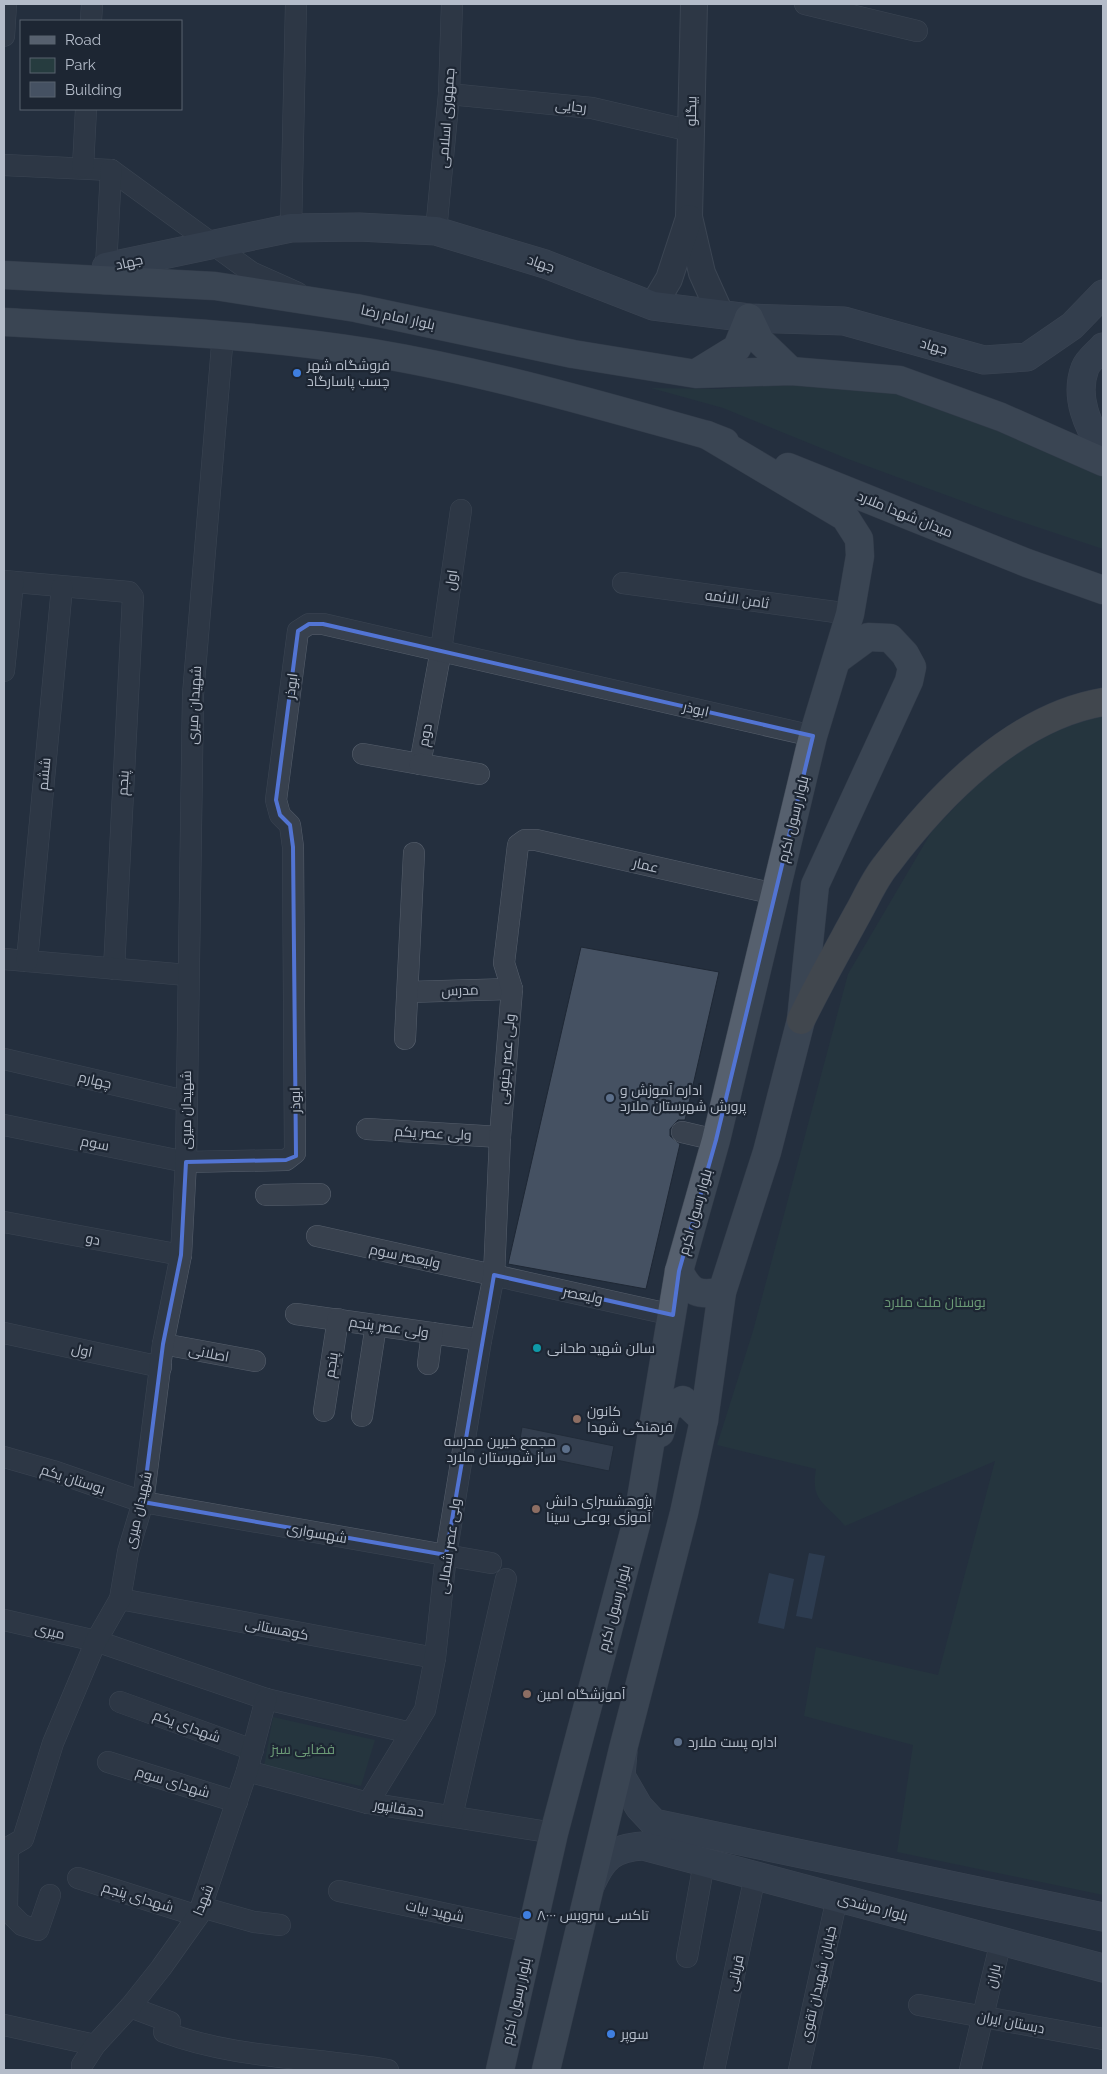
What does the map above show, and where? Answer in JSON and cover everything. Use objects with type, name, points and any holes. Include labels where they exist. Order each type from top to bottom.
[{"type":"highway","points":[[801,1020],[821,980],[886,865],[952,787],[1027,730],[1085,705],[1103,702]]},
{"type":"main road","name":"جهاد","points":[[105,274],[211,244],[291,228],[359,227],[436,231],[545,264],[653,306],[749,318],[844,321],[984,360],[1028,357],[1072,326],[1103,294]]},
{"type":"main road","name":"بلوار امام رضا","points":[[4,275],[105,274],[215,286],[356,308],[573,354],[696,374],[791,371]]},
{"type":"main road","points":[[696,374],[737,348],[749,318]]},
{"type":"main road","points":[[749,318],[760,341],[791,371],[899,380],[1001,417],[1103,462]]},
{"type":"main road","points":[[4,322],[223,334],[372,353],[502,378],[707,435]]},
{"type":"main road","points":[[1103,347],[1086,366],[1081,400],[1091,430],[1103,450]]},
{"type":"main road","name":"میدان شهدا ملارد","points":[[707,435],[1027,563],[1103,590]]},
{"type":"main road","name":"بلوار رسول اکرم","points":[[500,2070],[554,1832],[638,1517],[679,1271],[716,1140],[814,736],[850,614],[860,556],[859,538],[844,517],[707,435]]},
{"type":"main road","points":[[546,2070],[623,1748],[684,1513],[704,1420],[722,1292],[767,1152],[801,1020],[816,885],[909,681],[912,667],[905,654],[890,638],[868,637],[838,659]]},
{"type":"main road","points":[[679,1271],[687,1286],[700,1294],[722,1292]]},
{"type":"main road","points":[[638,1517],[667,1408],[683,1400],[704,1420]]},
{"type":"main road","points":[[623,1748],[621,1776],[636,1802],[648,1835]]},
{"type":"main road","points":[[588,1891],[600,1863],[648,1835],[785,1849],[1103,1917]]},
{"type":"main road","name":"بلوار مرشدی","points":[[648,1835],[704,1863],[1103,1968]]},
{"type":"main road","points":[[767,1879],[802,1876],[806,1870],[806,1864],[785,1849]]},
{"type":"main road","points":[[837,1898],[824,1885],[822,1879],[825,1872],[829,1868],[859,1866]]},
{"type":"street","points":[[4,36],[6,4]]},
{"type":"street","points":[[91,20],[92,4]]},
{"type":"street","points":[[291,228],[296,4]]},
{"type":"street","name":"جمهوری اسلامی","points":[[436,231],[449,94],[452,4]]},
{"type":"street","name":"بیگلو","points":[[689,217],[694,4]]},
{"type":"street","points":[[805,4],[917,31]]},
{"type":"street","name":"رجایی","points":[[449,94],[592,108],[691,131]]},
{"type":"street","points":[[83,167],[86,110]]},
{"type":"street","points":[[4,164],[111,170],[251,272],[319,302]]},
{"type":"street","points":[[105,274],[111,170]]},
{"type":"street","points":[[653,306],[669,279],[689,217]]},
{"type":"street","points":[[689,217],[702,273],[720,313]]},
{"type":"street","name":"شهیدان میری","points":[[6,1849],[23,1839],[53,1742],[96,1641],[120,1600],[128,1552],[142,1502],[163,1344],[181,1256],[186,1162],[194,695],[223,334]]},
{"type":"street","name":"اول","points":[[441,650],[461,510]]},
{"type":"street","points":[[4,671],[9,582],[62,587]]},
{"type":"street","name":"ثامن الائمه","points":[[623,583],[850,614]]},
{"type":"street","name":"پنجم","points":[[62,587],[128,592],[133,597],[114,969]]},
{"type":"street","name":"ششم","points":[[27,961],[62,587]]},
{"type":"street","name":"ابوذر","points":[[286,1160],[296,1153],[293,847],[290,825],[280,814],[276,800],[298,632],[309,624],[323,624],[814,736]]},
{"type":"street","name":"دوم","points":[[363,754],[420,764],[441,650]]},
{"type":"street","points":[[420,764],[479,774]]},
{"type":"street","name":"عمار","points":[[518,845],[525,840],[536,840],[775,894]]},
{"type":"street","name":"ولی عصر جنوبی","points":[[494,1275],[500,1137],[512,989],[504,963],[518,845]]},
{"type":"street","points":[[405,1039],[414,853]]},
{"type":"street","points":[[4,959],[188,975]]},
{"type":"street","name":"مدرس","points":[[408,992],[512,989]]},
{"type":"street","name":"چهارم","points":[[4,1059],[186,1101]]},
{"type":"street","name":"سوم","points":[[4,1125],[186,1162]]},
{"type":"street","name":"ولی عصر یکم","points":[[367,1129],[500,1137]]},
{"type":"street","points":[[682,1132],[716,1140]]},
{"type":"street","points":[[186,1162],[286,1160],[276,1194],[320,1194]]},
{"type":"street","name":"دو","points":[[4,1222],[181,1256]]},
{"type":"street","name":"ولیعصر سوم","points":[[317,1236],[494,1275]]},
{"type":"street","name":"ولیعصر","points":[[494,1275],[673,1315]]},
{"type":"street","name":"ولی عصر شمالی","points":[[368,1803],[425,1710],[435,1658],[446,1556],[481,1340],[494,1275]]},
{"type":"street","name":"ولی عصر پنجم","points":[[296,1314],[481,1340]]},
{"type":"street","name":"پنجم","points":[[324,1411],[338,1320]]},
{"type":"street","points":[[362,1416],[376,1325]]},
{"type":"street","name":"اول","points":[[4,1333],[161,1367]]},
{"type":"street","points":[[428,1364],[432,1333]]},
{"type":"street","name":"اصلانی","points":[[163,1344],[255,1361]]},
{"type":"street","name":"بوستان یکم","points":[[4,1457],[53,1471],[142,1502]]},
{"type":"street","name":"شهسواری","points":[[142,1502],[491,1563]]},
{"type":"street","points":[[452,1816],[506,1579]]},
{"type":"street","name":"کوهستانی","points":[[120,1600],[435,1658]]},
{"type":"street","name":"میری","points":[[4,1620],[96,1641]]},
{"type":"street","points":[[96,1641],[266,1699],[411,1733]]},
{"type":"street","name":"شهدا","points":[[87,2068],[95,2044],[130,2007],[161,1968],[200,1912],[247,1771],[266,1699]]},
{"type":"street","name":"شهدای یکم","points":[[120,1702],[253,1750]]},
{"type":"street","name":"شهدای سوم","points":[[108,1762],[237,1802]]},
{"type":"street","name":"دهقانپور","points":[[247,1771],[368,1803],[554,1832]]},
{"type":"street","points":[[6,1849],[7,1910],[22,1925],[38,1930],[50,1895]]},
{"type":"street","points":[[686,1956],[704,1863]]},
{"type":"street","name":"شهدای پنجم","points":[[78,1878],[200,1912],[254,1922],[280,1924]]},
{"type":"street","name":"قربانی","points":[[714,2070],[767,1879]]},
{"type":"street","name":"شهید بیات","points":[[339,1891],[531,1932]]},
{"type":"street","name":"خیابان شهیدان تقوی","points":[[799,2070],[837,1898]]},
{"type":"street","name":"باران","points":[[970,2070],[1001,1941]]},
{"type":"street","name":"دبستان ایران","points":[[919,2005],[1103,2039]]},
{"type":"street","points":[[130,2007],[170,2022],[164,2032],[187,2041],[231,2050],[388,2070]]},
{"type":"street","points":[[4,2025],[95,2044]]},
{"type":"highlighted area","points":[[309,624],[323,624],[813,736],[716,1140],[679,1271],[673,1315],[494,1275],[446,1555],[143,1502],[163,1344],[181,1255],[186,1162],[286,1160],[296,1156],[293,847],[290,825],[280,815],[276,800],[298,631]]},
{"type":"green space","points":[[809,381],[896,387],[1103,468],[1103,549],[992,512],[848,459],[723,408],[651,388],[720,389]]},
{"type":"green space","name":"بوستان ملت ملارد","points":[[1103,711],[1103,1895],[897,1852],[913,1745],[804,1716],[816,1647],[938,1675],[995,1461],[845,1526],[821,1501],[815,1489],[816,1469],[717,1445],[753,1331],[848,974],[932,831],[1004,756],[1057,726]]},
{"type":"green space","name":"فضایی سبز","points":[[273,1717],[375,1740],[361,1786],[264,1766]]},
{"type":"water","points":[[809,1553],[825,1556],[812,1619],[796,1616]]},
{"type":"water","points":[[769,1573],[794,1579],[784,1629],[758,1623]]},
{"type":"building","points":[[581,947],[719,972],[685,1120],[678,1120],[670,1129],[670,1136],[680,1144],[646,1289],[508,1264]]},
{"type":"building","name":"مجمع خیرین مدرسه ساز شهرستان ملارد","points":[[522,1427],[614,1446],[609,1471],[518,1452]]},
{"type":"place","name":"فروشگاه شهر چسب پاسارگاد","points":[[297,373]]},
{"type":"place","name":"اداره آموزش و پرورش شهرستان ملارد","points":[[610,1098]]},
{"type":"place","name":"سالن شهید طحانی","points":[[537,1348]]},
{"type":"place","name":"کانون فرهنگی شهدا","points":[[577,1419]]},
{"type":"place","name":"مجمع خیرین مدرسه ساز شهرستان ملارد","points":[[566,1449]]},
{"type":"place","name":"پژوهشسرای دانش آموزی بوعلی سینا","points":[[536,1509]]},
{"type":"place","name":"آموزشگاه امین","points":[[527,1694]]},
{"type":"place","name":"اداره پست ملارد","points":[[678,1742]]},
{"type":"place","name":"تاکسی سرویس ۸۰۰۰","points":[[527,1915]]},
{"type":"place","name":"سوپر","points":[[611,2034]]}]
